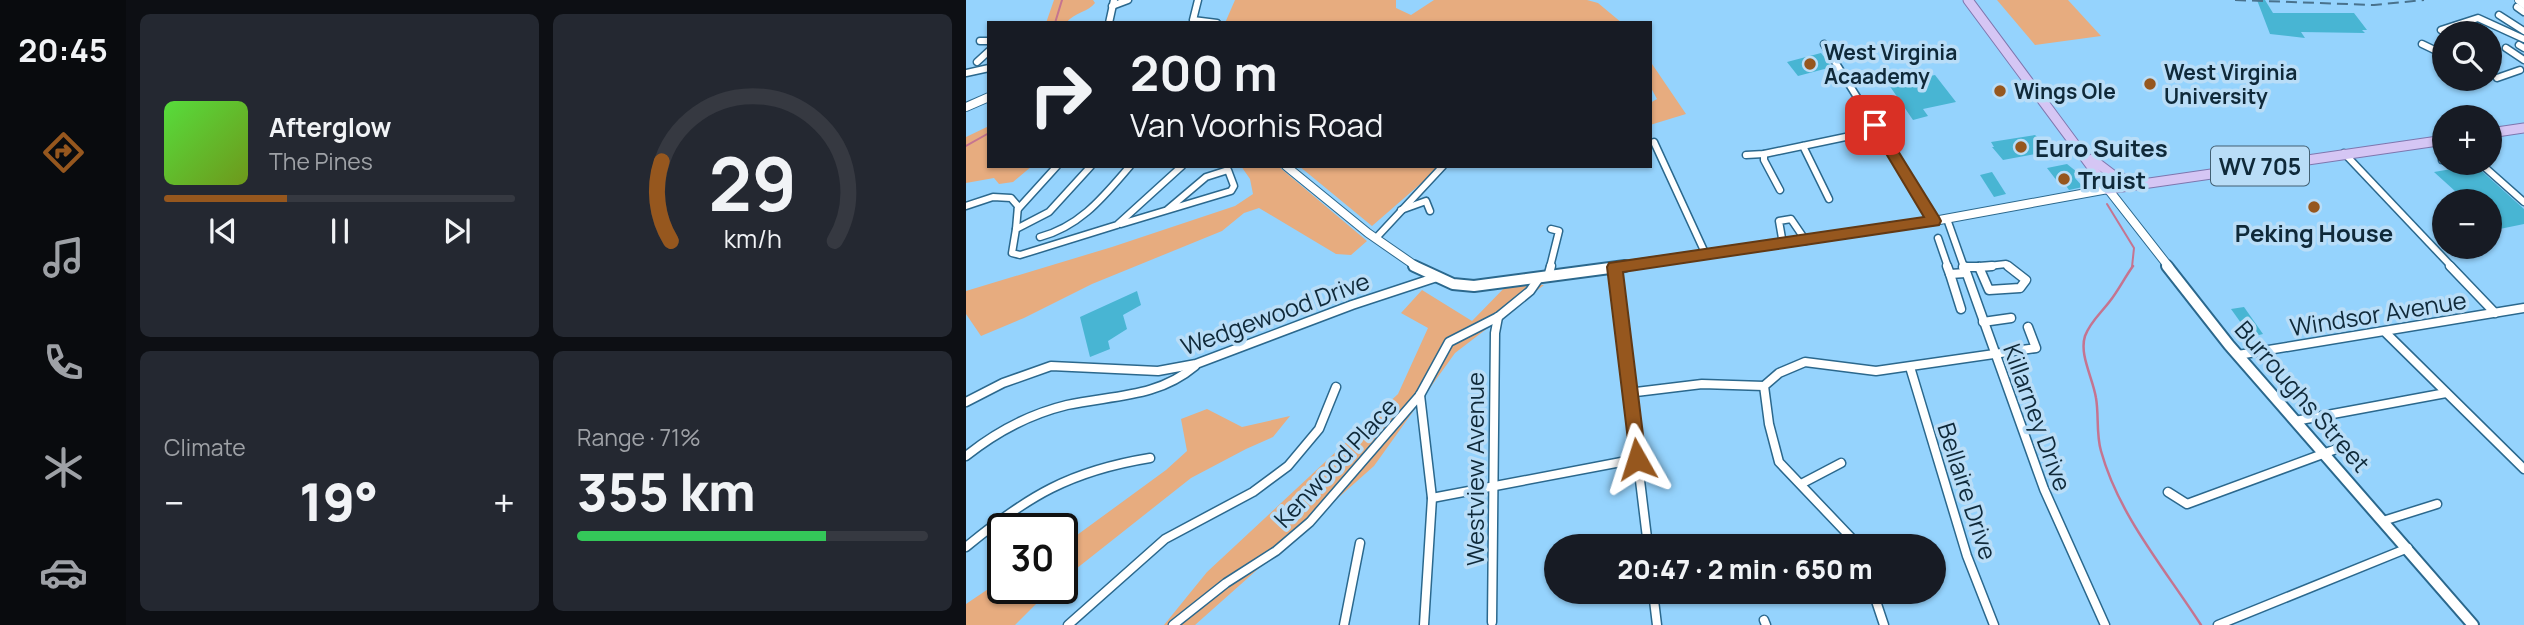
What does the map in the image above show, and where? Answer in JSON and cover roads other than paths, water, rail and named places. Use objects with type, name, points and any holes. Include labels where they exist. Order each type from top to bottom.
[{"type":"main road","points":[[1968,0],[2081,149],[2108,189]]},
{"type":"main road","points":[[2502,131],[2524,128]]},
{"type":"main road","name":"WV 705","points":[[2108,189],[2432,142]]},
{"type":"main road","points":[[2081,149],[2106,171],[2141,184]]},
{"type":"street","points":[[1109,21],[1113,3],[1128,0]]},
{"type":"street","points":[[1198,0],[1193,20],[1201,21]]},
{"type":"street","points":[[2520,4],[2524,12]]},
{"type":"street","points":[[2499,15],[2524,31]]},
{"type":"street","points":[[2502,29],[2524,39]]},
{"type":"street","points":[[980,41],[987,41]]},
{"type":"street","points":[[1824,44],[1934,221]]},
{"type":"street","points":[[2422,44],[2432,49]]},
{"type":"street","points":[[2507,48],[2524,61]]},
{"type":"street","points":[[976,62],[987,53]]},
{"type":"street","points":[[966,73],[987,68]]},
{"type":"street","points":[[2502,76],[2520,70]]},
{"type":"street","points":[[966,107],[987,98]]},
{"type":"street","points":[[1746,155],[1764,154],[1879,130]]},
{"type":"street","points":[[1654,142],[1706,255]]},
{"type":"street","points":[[1802,146],[1829,198]]},
{"type":"street","points":[[2344,153],[2496,313]]},
{"type":"street","points":[[1764,154],[1764,160],[1780,190]]},
{"type":"street","points":[[1018,210],[1055,168]]},
{"type":"street","points":[[1016,229],[1035,223],[1050,213],[1089,168]]},
{"type":"street","points":[[1040,237],[1060,232],[1079,221],[1128,168]]},
{"type":"street","points":[[1117,225],[1180,168]]},
{"type":"street","points":[[1288,168],[1376,238],[1434,278],[1454,285],[1543,278],[1805,241],[1947,219],[2108,189]]},
{"type":"street","points":[[1376,238],[1441,168]]},
{"type":"street","points":[[966,206],[985,198],[1004,197],[1014,200],[1018,210],[1012,253],[1020,255],[1231,191],[1234,186],[1228,170],[1206,177],[1167,210]]},
{"type":"street","points":[[2494,175],[2524,202]]},
{"type":"street","name":"Burroughs Street","points":[[2108,189],[2238,355],[2473,625]]},
{"type":"street","points":[[1400,210],[1426,201],[1430,211]]},
{"type":"street","points":[[1783,244],[1779,222],[1791,219],[1805,241]]},
{"type":"street","name":"Killarney Drive","points":[[1947,219],[2044,489],[2105,625]]},
{"type":"street","points":[[1543,278],[1559,231],[1551,229]]},
{"type":"street","points":[[1938,238],[1962,309]]},
{"type":"street","points":[[1950,274],[1979,267],[2006,264],[2026,280],[2020,288],[1989,290],[1979,267]]},
{"type":"street","points":[[1614,267],[1646,534]]},
{"type":"street","name":"Wedgewood Drive","points":[[966,402],[1003,383],[1051,366],[1158,371],[1196,364],[1434,278]]},
{"type":"street","name":"Kenwood Place","points":[[1173,625],[1226,583],[1276,551],[1310,522],[1420,395],[1449,342],[1497,317],[1543,278]]},
{"type":"street","name":"Windsor Avenue","points":[[2238,355],[2524,309]]},
{"type":"street","name":"Westview Avenue","points":[[1492,622],[1494,333],[1497,317]]},
{"type":"street","points":[[1983,322],[2011,318]]},
{"type":"street","points":[[1636,392],[1702,384],[1764,386],[1777,373],[1791,365],[1815,359],[1854,370],[1877,371],[2036,348],[2028,327]]},
{"type":"street","points":[[2386,333],[2524,468]]},
{"type":"street","points":[[966,456],[984,441],[1031,416],[1070,405],[1164,389],[1182,379],[1196,364]]},
{"type":"street","name":"Bellaire Drive","points":[[1909,367],[1967,556],[1994,625]]},
{"type":"street","points":[[1764,386],[1769,424],[1779,462],[1848,534]]},
{"type":"street","points":[[1068,625],[1167,538],[1264,486],[1289,465],[1329,410],[1336,387]]},
{"type":"street","points":[[2295,421],[2446,393]]},
{"type":"street","points":[[1420,395],[1432,498],[1424,625]]},
{"type":"street","points":[[2168,492],[2187,504],[2339,448]]},
{"type":"street","points":[[966,547],[1008,511],[1068,477],[1097,467],[1150,458]]},
{"type":"street","points":[[1432,498],[1637,459]]},
{"type":"street","points":[[1801,484],[1841,463]]},
{"type":"street","points":[[2383,521],[2437,503]]},
{"type":"street","points":[[1344,625],[1360,543]]},
{"type":"street","points":[[2218,625],[2408,548]]},
{"type":"street","points":[[1654,604],[1657,625]]},
{"type":"street","points":[[1877,604],[1884,625]]},
{"type":"waterway","points":[[1056,21],[1062,0]]},
{"type":"waterway","points":[[966,146],[987,134]]},
{"type":"waterway","points":[[2107,204],[2134,248],[2132,267]]},
{"type":"waterway","points":[[2133,266],[2085,336],[2085,359],[2096,398],[2099,445],[2109,475],[2131,520],[2201,625]]},
{"type":"railway","points":[[2235,0],[2374,5],[2424,0]]},
{"type":"place","name":"West Virginia Acaademy","points":[[1810,64]]},
{"type":"place","name":"West Virginia University","points":[[2150,84]]},
{"type":"place","name":"Wings Ole","points":[[2000,91]]},
{"type":"place","name":"Euro Suites","points":[[2021,147]]},
{"type":"place","name":"Truist","points":[[2064,179]]},
{"type":"place","name":"Peking House","points":[[2314,207]]}]
